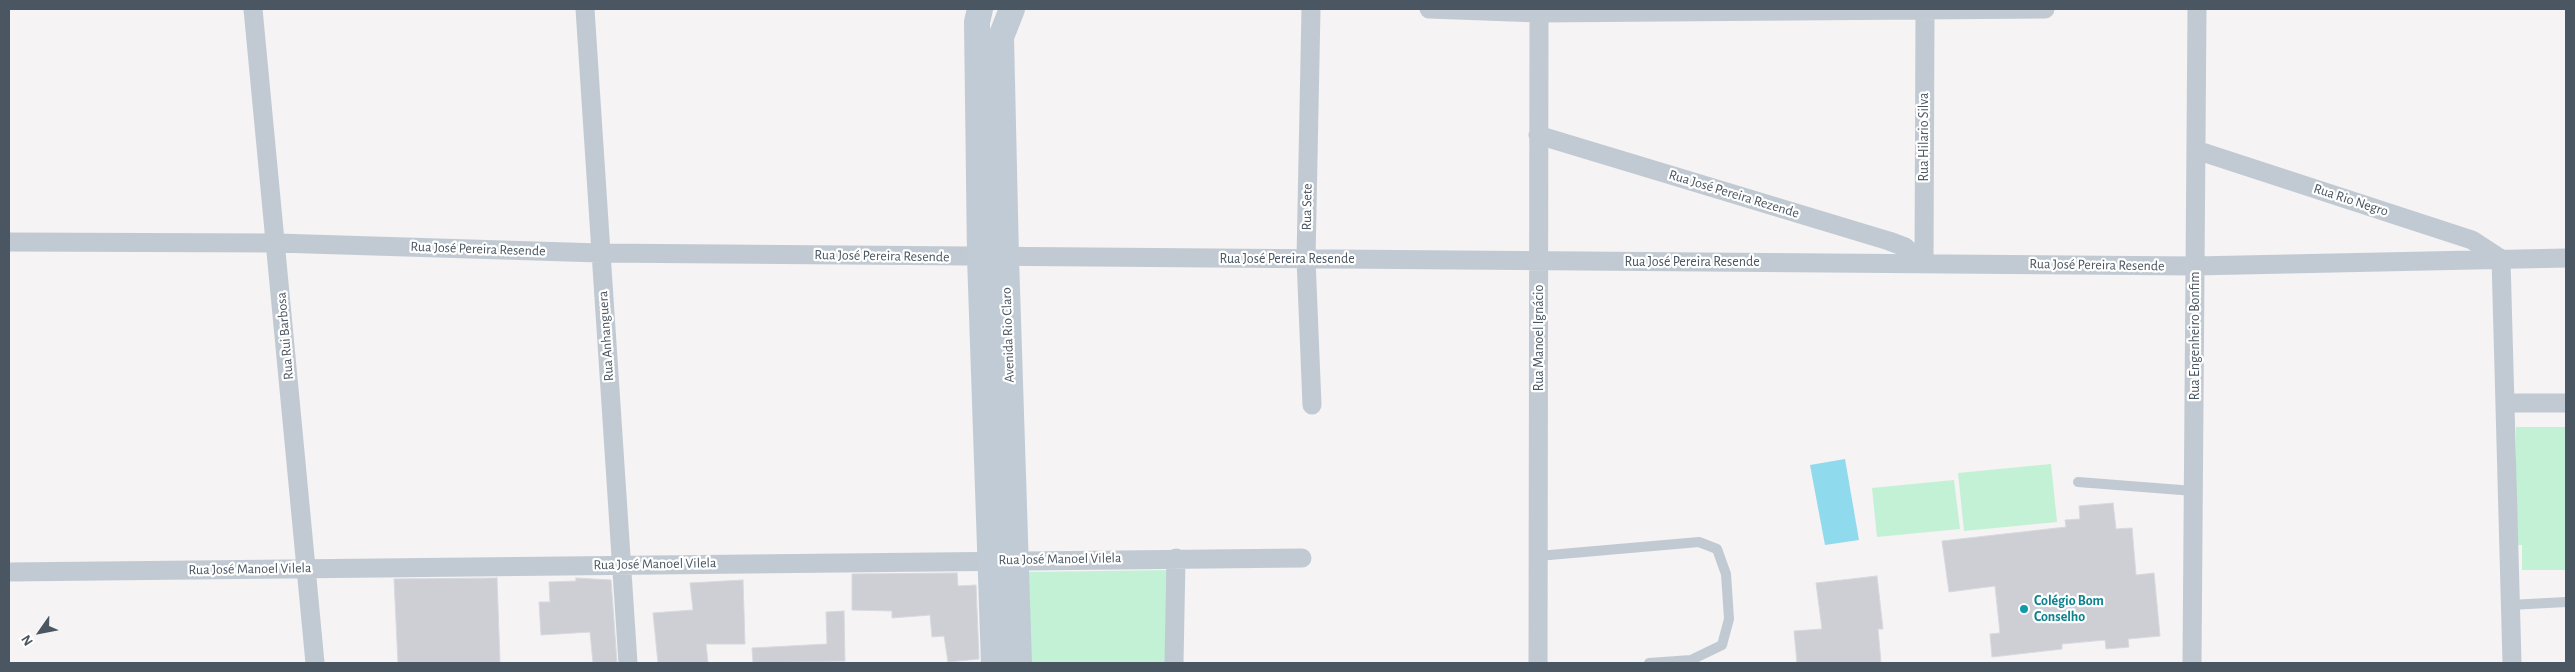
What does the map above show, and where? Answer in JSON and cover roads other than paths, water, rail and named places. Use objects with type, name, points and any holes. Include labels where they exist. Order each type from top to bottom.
[{"type":"main road","name":"Avenida Rio Claro","points":[[980,9],[977,22],[991,149],[993,257],[990,560],[994,663]]},
{"type":"main road","name":"Avenida Rio Claro","points":[[991,149],[1001,37],[1012,9]]},
{"type":"main road","name":"Avenida Rio Claro","points":[[993,257],[1015,559],[1019,663]]},
{"type":"street","name":"Rua Rui Barbosa","points":[[253,9],[277,243],[315,663]]},
{"type":"street","name":"Rua Anhanguera","points":[[585,9],[628,663]]},
{"type":"street","name":"Rua Sete","points":[[1311,9],[1306,259],[1312,405]]},
{"type":"street","points":[[1429,9],[1539,12],[1622,10],[2045,9]]},
{"type":"street","name":"Rua Engenheiro Bonfim","points":[[2192,663],[2197,9]]},
{"type":"street","name":"Rua Hilario Silva","points":[[1924,10],[1924,264]]},
{"type":"street","name":"Rua Manoel Ignácio","points":[[1538,663],[1539,12]]},
{"type":"street","name":"Rua José Pereira Rezende","points":[[1538,135],[1888,241],[1905,247],[1924,264]]},
{"type":"street","name":"Rua Rio Negro","points":[[2196,150],[2472,240],[2501,259]]},
{"type":"street","name":"Rua José Pereira Resende","points":[[9,242],[277,243],[600,253],[2195,266],[2566,258]]},
{"type":"street","points":[[2501,259],[2512,663]]},
{"type":"street","points":[[2506,403],[2566,403]]},
{"type":"street","points":[[1174,663],[1176,558]]},
{"type":"street","name":"Rua José Manoel Vilela","points":[[9,572],[1015,559],[1302,558]]},
{"type":"lane","points":[[2078,482],[2194,491]]},
{"type":"lane","points":[[1538,556],[1699,542],[1717,549],[1726,574],[1730,619],[1722,645],[1692,660],[1649,663]]},
{"type":"lane","points":[[2510,605],[2566,602]]},
{"type":"water","points":[[1845,459],[1859,540],[1825,545],[1810,465]]},
{"type":"place","name":"Colégio Bom Conselho","points":[[2024,609]]}]
